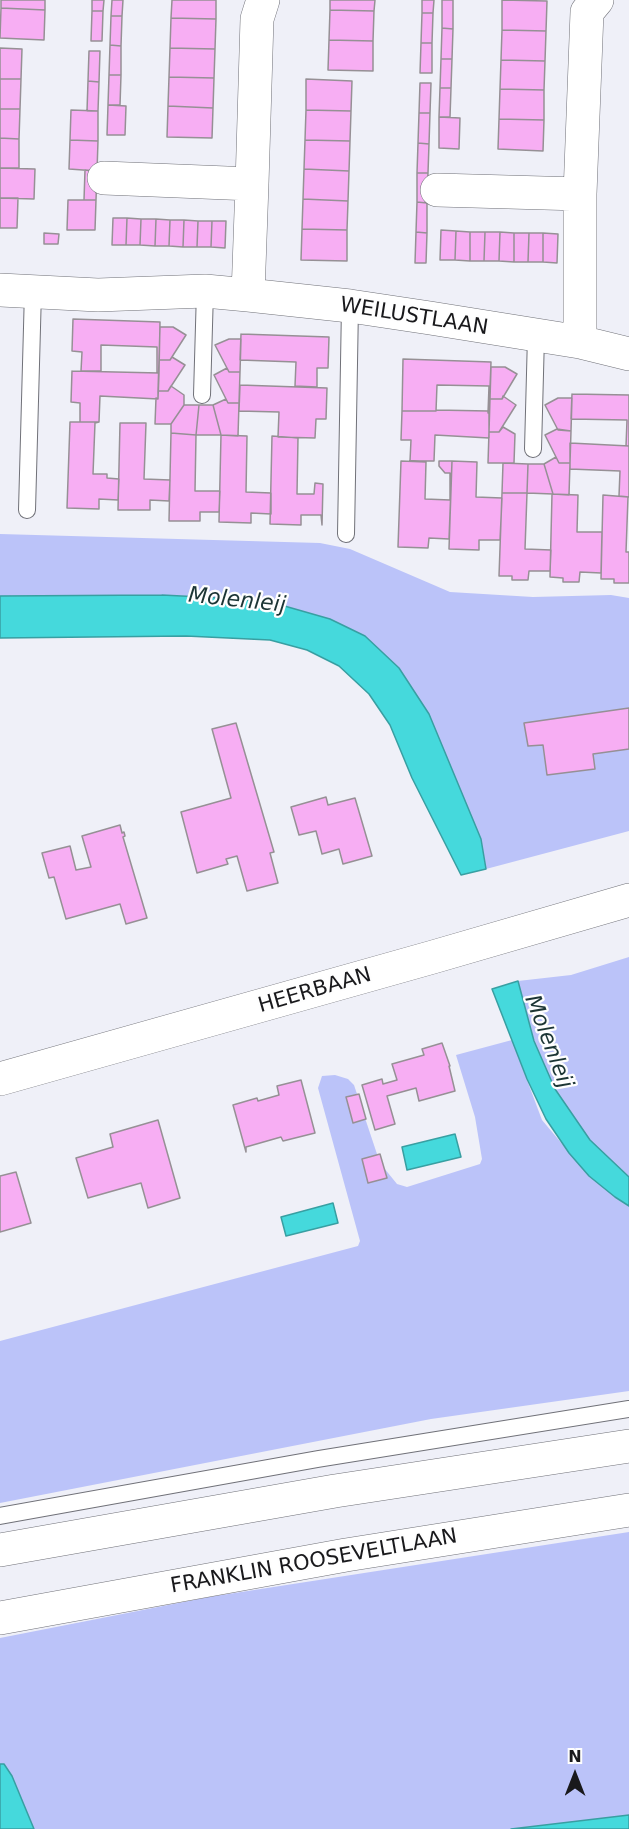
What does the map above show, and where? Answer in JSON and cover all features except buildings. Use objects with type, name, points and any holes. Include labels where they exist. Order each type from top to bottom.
[{"type":"street","points":[[248,295],[256,19],[263,0]]},
{"type":"street","points":[[580,342],[580,194],[587,12],[597,0]]},
{"type":"street","points":[[104,178],[252,184]]},
{"type":"street","points":[[437,190],[580,194]]},
{"type":"street","name":"WEILUSTLAAN","points":[[0,290],[98,295],[205,291],[248,295],[350,306],[580,342],[629,354]]},
{"type":"street","name":"HEERBAAN","points":[[0,1079],[629,900]]},
{"type":"street","points":[[0,1550],[335,1491],[629,1446]]},
{"type":"street","name":"FRANKLIN ROOSEVELTLAAN","points":[[0,1618],[346,1555],[629,1510]]},
{"type":"lane","points":[[27,510],[33,291]]},
{"type":"lane","points":[[202,395],[205,291]]},
{"type":"lane","points":[[346,534],[350,306]]},
{"type":"lane","points":[[533,448],[536,336]]},
{"type":"lane","points":[[0,1516],[318,1459],[629,1409]]},
{"type":"shaded area","points":[[0,534],[320,543],[350,549],[450,592],[533,597],[611,595],[629,598],[629,831],[486,869],[481,839],[399,668],[365,636],[281,605],[240,599],[162,595],[0,596]]},
{"type":"shaded area","points":[[629,957],[629,1177],[590,1140],[555,1089],[534,1041],[518,981],[571,975]]},
{"type":"shaded area","points":[[512,1040],[542,1120],[589,1176],[629,1206],[629,1391],[431,1419],[0,1503],[0,1341],[358,1246],[360,1241],[318,1088],[322,1076],[335,1075],[348,1079],[354,1085],[380,1163],[397,1184],[407,1187],[480,1164],[482,1159],[475,1117],[456,1055]]},
{"type":"shaded area","points":[[629,1532],[629,1829],[0,1829],[0,1638],[209,1597]]},
{"type":"water","name":"Molenleij","points":[[162,595],[240,599],[281,605],[330,619],[365,636],[399,668],[429,714],[481,839],[486,869],[461,875],[412,778],[390,725],[369,694],[339,666],[307,650],[270,640],[186,636],[0,638],[0,596]]},
{"type":"water","points":[[518,981],[534,1041],[555,1089],[590,1140],[629,1177],[629,1206],[589,1176],[569,1153],[546,1119],[527,1079],[492,989]]},
{"type":"water","points":[[455,1134],[461,1157],[407,1170],[402,1147]]},
{"type":"water","points":[[333,1203],[338,1223],[286,1236],[281,1217]]},
{"type":"water","points":[[0,1764],[4,1764],[12,1776],[34,1829],[0,1829]]},
{"type":"water","points":[[629,1815],[629,1829],[511,1829]]}]
